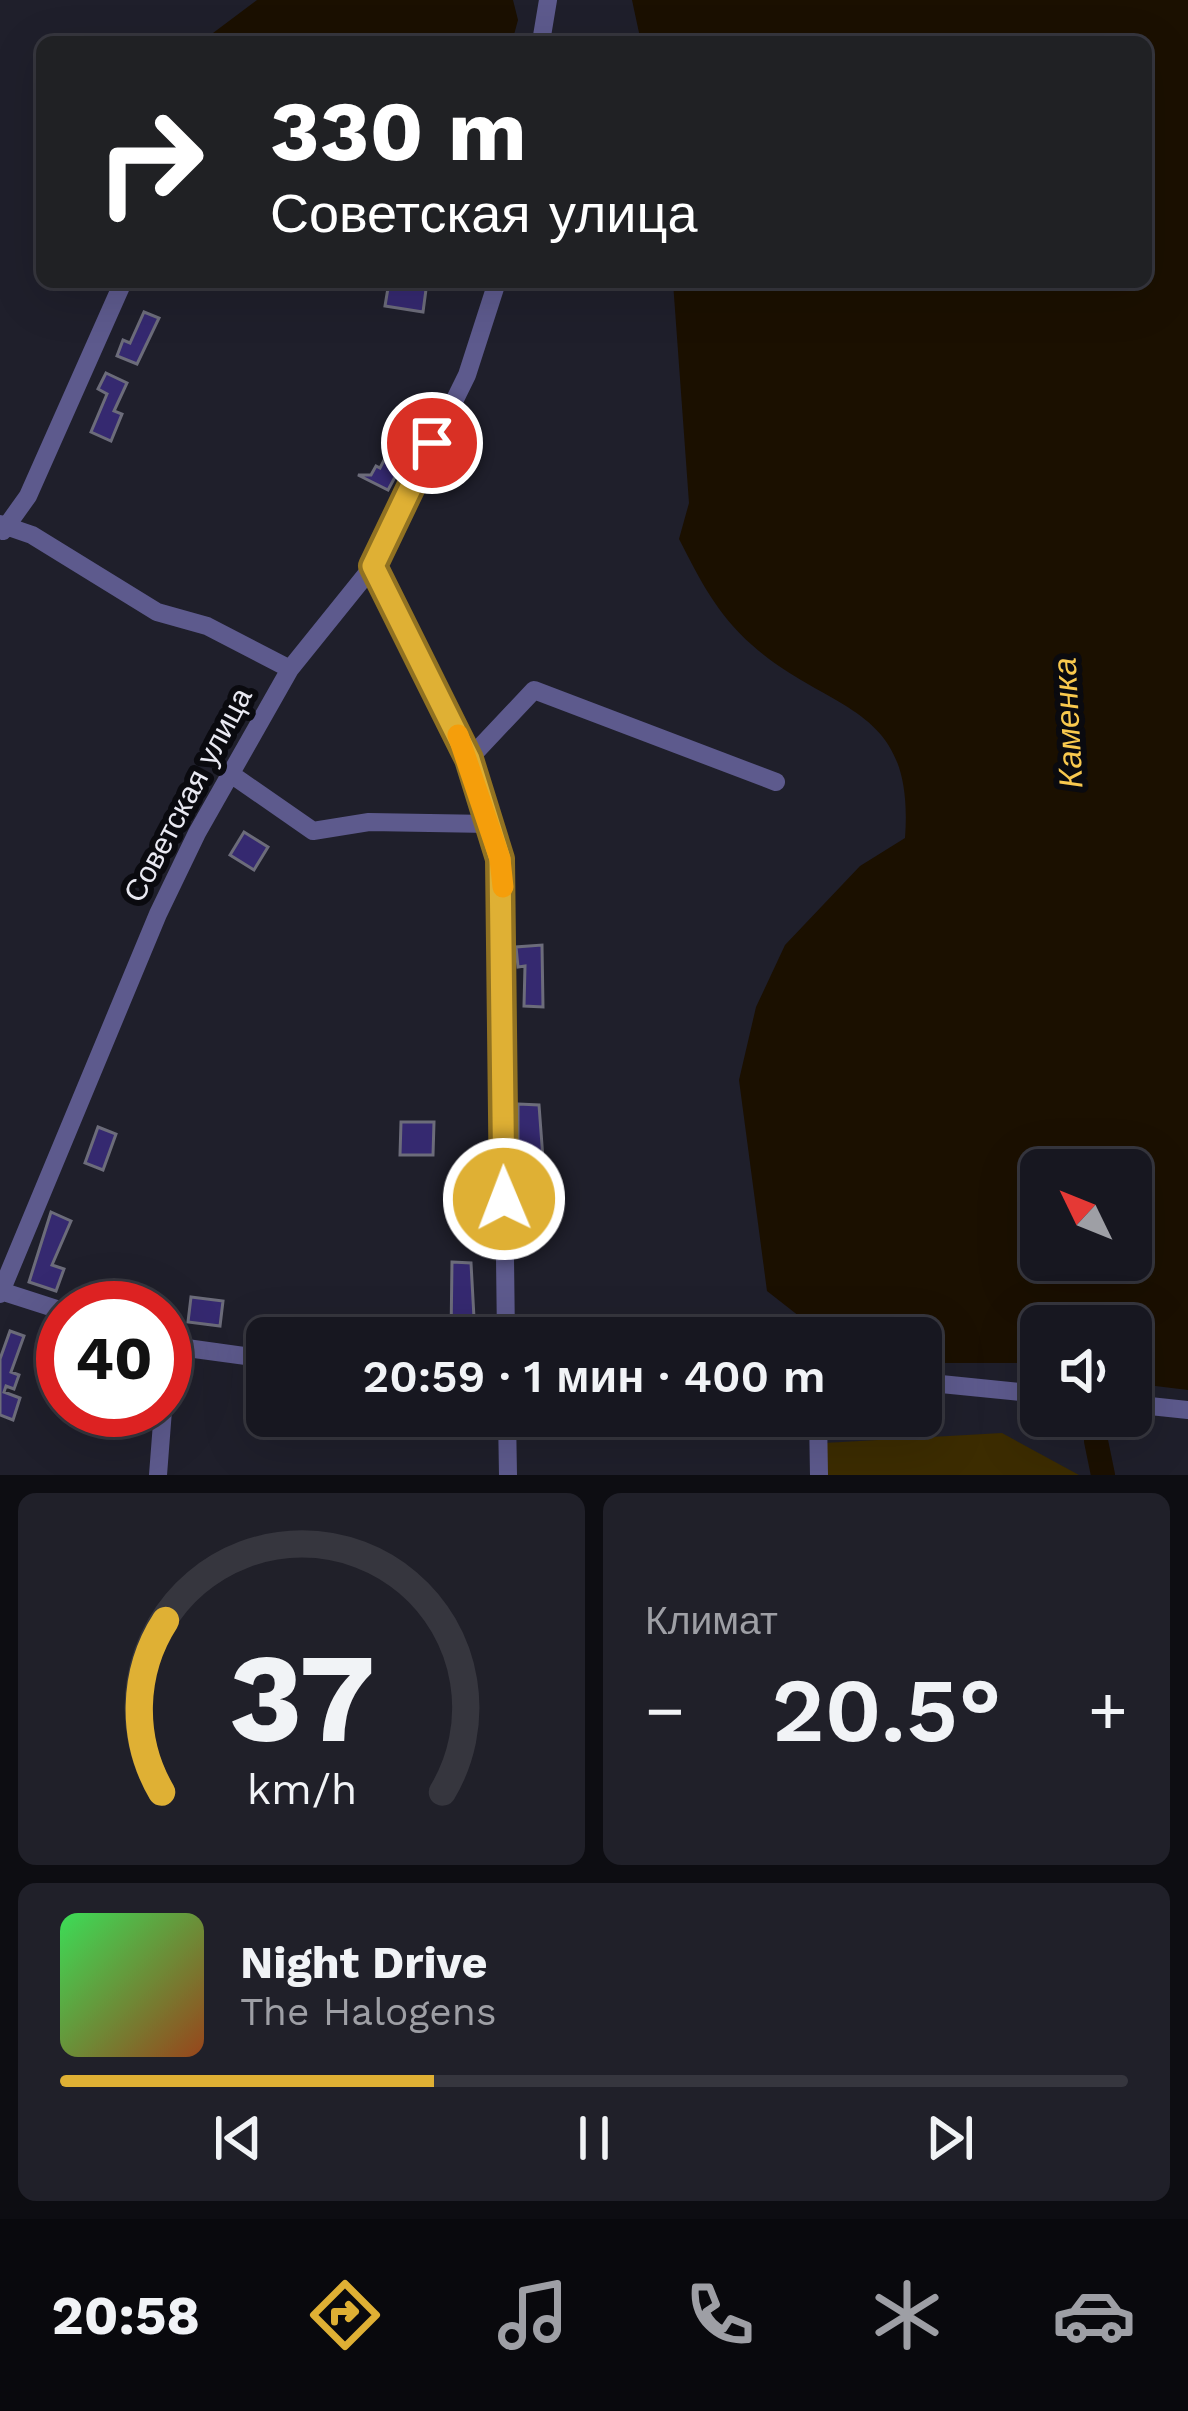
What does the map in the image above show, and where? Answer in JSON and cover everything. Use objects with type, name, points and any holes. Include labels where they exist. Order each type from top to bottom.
[{"type":"street","points":[[542,36],[548,0]]},
{"type":"street","points":[[120,288],[28,496],[3,528],[157,612],[207,626],[290,669]]},
{"type":"street","name":"Советская улица","points":[[1,1293],[158,914],[228,772],[290,669],[373,566],[467,375],[494,288]]},
{"type":"street","points":[[373,566],[469,759],[490,824],[503,895],[506,1317]]},
{"type":"street","points":[[469,759],[533,690],[776,782]]},
{"type":"street","points":[[228,772],[313,831],[369,822],[490,824]]},
{"type":"street","points":[[1,1293],[36,1303]]},
{"type":"street","points":[[192,1349],[246,1356]]},
{"type":"street","points":[[942,1384],[1020,1392]]},
{"type":"street","points":[[1152,1406],[1188,1410]]},
{"type":"street","points":[[158,1475],[162,1437]]},
{"type":"street","points":[[507,1437],[508,1475]]},
{"type":"street","points":[[818,1437],[819,1475]]},
{"type":"shaded area","points":[[1002,1433],[1079,1475],[825,1475],[824,1443]]},
{"type":"water","points":[[257,0],[513,0],[518,20],[514,36],[209,36]]},
{"type":"water","points":[[632,0],[1188,0],[1188,1390],[1152,1386],[1152,1305],[1020,1305],[1020,1363],[942,1363],[942,1317],[800,1317],[767,1291],[739,1080],[756,1007],[785,945],[860,866],[905,838],[905,794],[896,760],[882,736],[862,717],[752,645],[710,596],[679,539],[689,503],[673,288],[1152,288],[1152,36],[640,36]]},
{"type":"building","points":[[388,288],[426,288],[423,312],[385,306]]},
{"type":"building","points":[[144,312],[159,318],[137,364],[117,356],[123,340],[130,343]]},
{"type":"building","points":[[106,373],[127,383],[114,411],[122,414],[111,441],[91,432],[107,394],[98,389]]},
{"type":"building","points":[[392,445],[408,453],[388,490],[358,475],[371,475],[376,466],[380,468]]},
{"type":"building","points":[[244,832],[268,847],[254,870],[230,855]]},
{"type":"building","points":[[542,945],[543,1007],[524,1006],[525,966],[518,967],[516,947]]},
{"type":"building","points":[[518,1104],[539,1105],[543,1159],[518,1159]]},
{"type":"building","points":[[401,1122],[434,1122],[433,1155],[400,1155]]},
{"type":"building","points":[[98,1127],[116,1134],[103,1170],[85,1163]]},
{"type":"building","points":[[51,1212],[71,1221],[52,1265],[64,1269],[60,1281],[29,1282]]},
{"type":"building","points":[[452,1262],[471,1263],[474,1317],[451,1317]]},
{"type":"building","points":[[192,1297],[223,1301],[220,1326],[192,1322]]},
{"type":"building","points":[[10,1331],[24,1336],[11,1372],[19,1375],[14,1389],[6,1386],[4,1392],[20,1398],[13,1420],[0,1415],[0,1359]]},
{"type":"waterway","name":"Каменка","points":[[1096,1441],[1103,1475]]},
{"type":"slow traffic","points":[[458,735],[500,859],[503,887]]},
{"type":"route","points":[[432,443],[373,566],[469,759],[500,859],[504,1199]]}]
